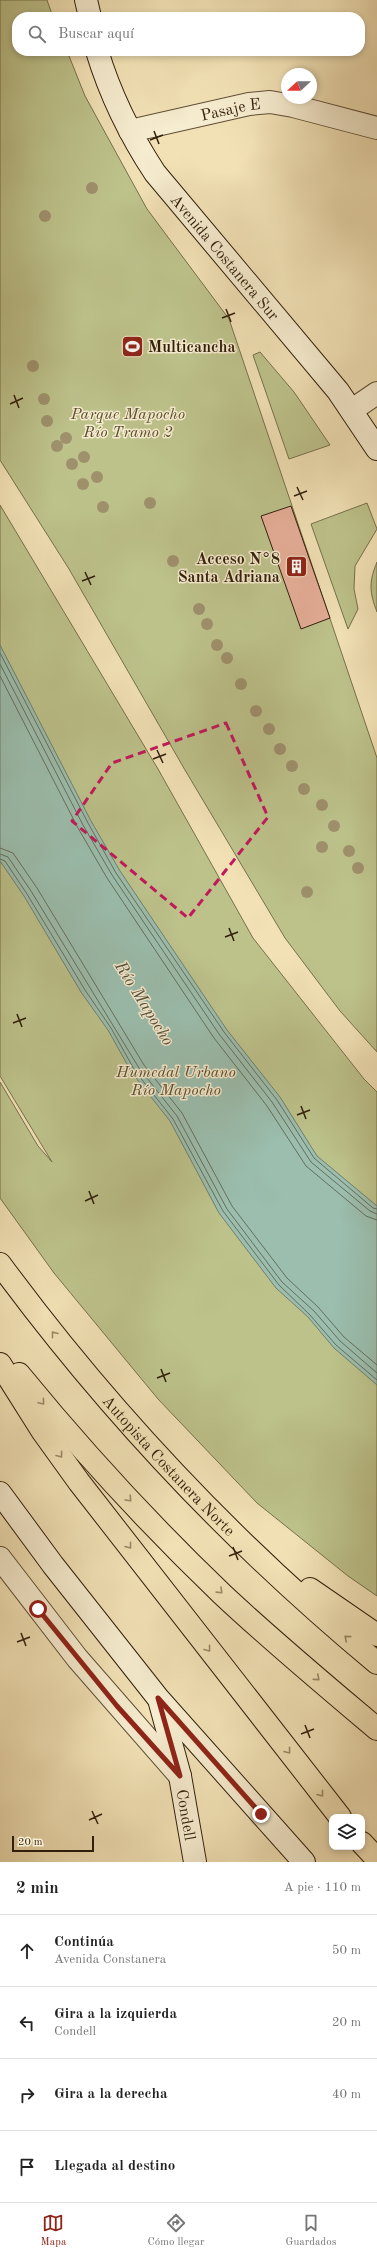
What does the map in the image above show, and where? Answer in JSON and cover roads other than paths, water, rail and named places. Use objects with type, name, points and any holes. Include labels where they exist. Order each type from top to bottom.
[{"type":"highway","name":"Autopista Costanera Norte","points":[[0,1264],[78,1365],[112,1405],[184,1483],[248,1547],[307,1602],[377,1663]]},
{"type":"highway","points":[[0,1350],[83,1450],[183,1555],[264,1632],[377,1729]]},
{"type":"highway","points":[[0,1364],[43,1432],[80,1482],[338,1814]]},
{"type":"highway","points":[[248,1547],[377,1635]]},
{"type":"highway","points":[[365,1846],[377,1859]]},
{"type":"street","points":[[86,0],[89,12]]},
{"type":"street","name":"Avenida Costanera Sur","points":[[99,56],[110,89],[130,131],[155,173],[352,410],[377,449]]},
{"type":"street","name":"Pasaje E","points":[[130,131],[249,104],[270,102],[293,106],[377,128]]},
{"type":"street","points":[[352,410],[377,393]]},
{"type":"street","points":[[0,1493],[53,1565],[158,1698],[304,1862]]},
{"type":"street","points":[[0,1558],[77,1658],[180,1776]]},
{"type":"street","name":"Condell","points":[[158,1698],[180,1776],[195,1862]]},
{"type":"water","name":"Río Mapocho","points":[[0,645],[91,821],[120,871],[227,1030],[280,1097],[317,1156],[377,1206],[377,1385],[334,1348],[308,1317],[276,1288],[219,1213],[170,1121],[132,1073],[108,1030],[81,992],[24,896],[0,861]]},
{"type":"place","name":"Multicancha","points":[[133,346]]},
{"type":"place","name":"Acceso N°8 Santa Adriana","points":[[296,567]]},
{"type":"park label","name":"Parque Mapocho Río Tramo 2","points":[[128,422]]},
{"type":"park label","name":"Humedal Urbano Río Mapocho","points":[[176,1080]]}]
